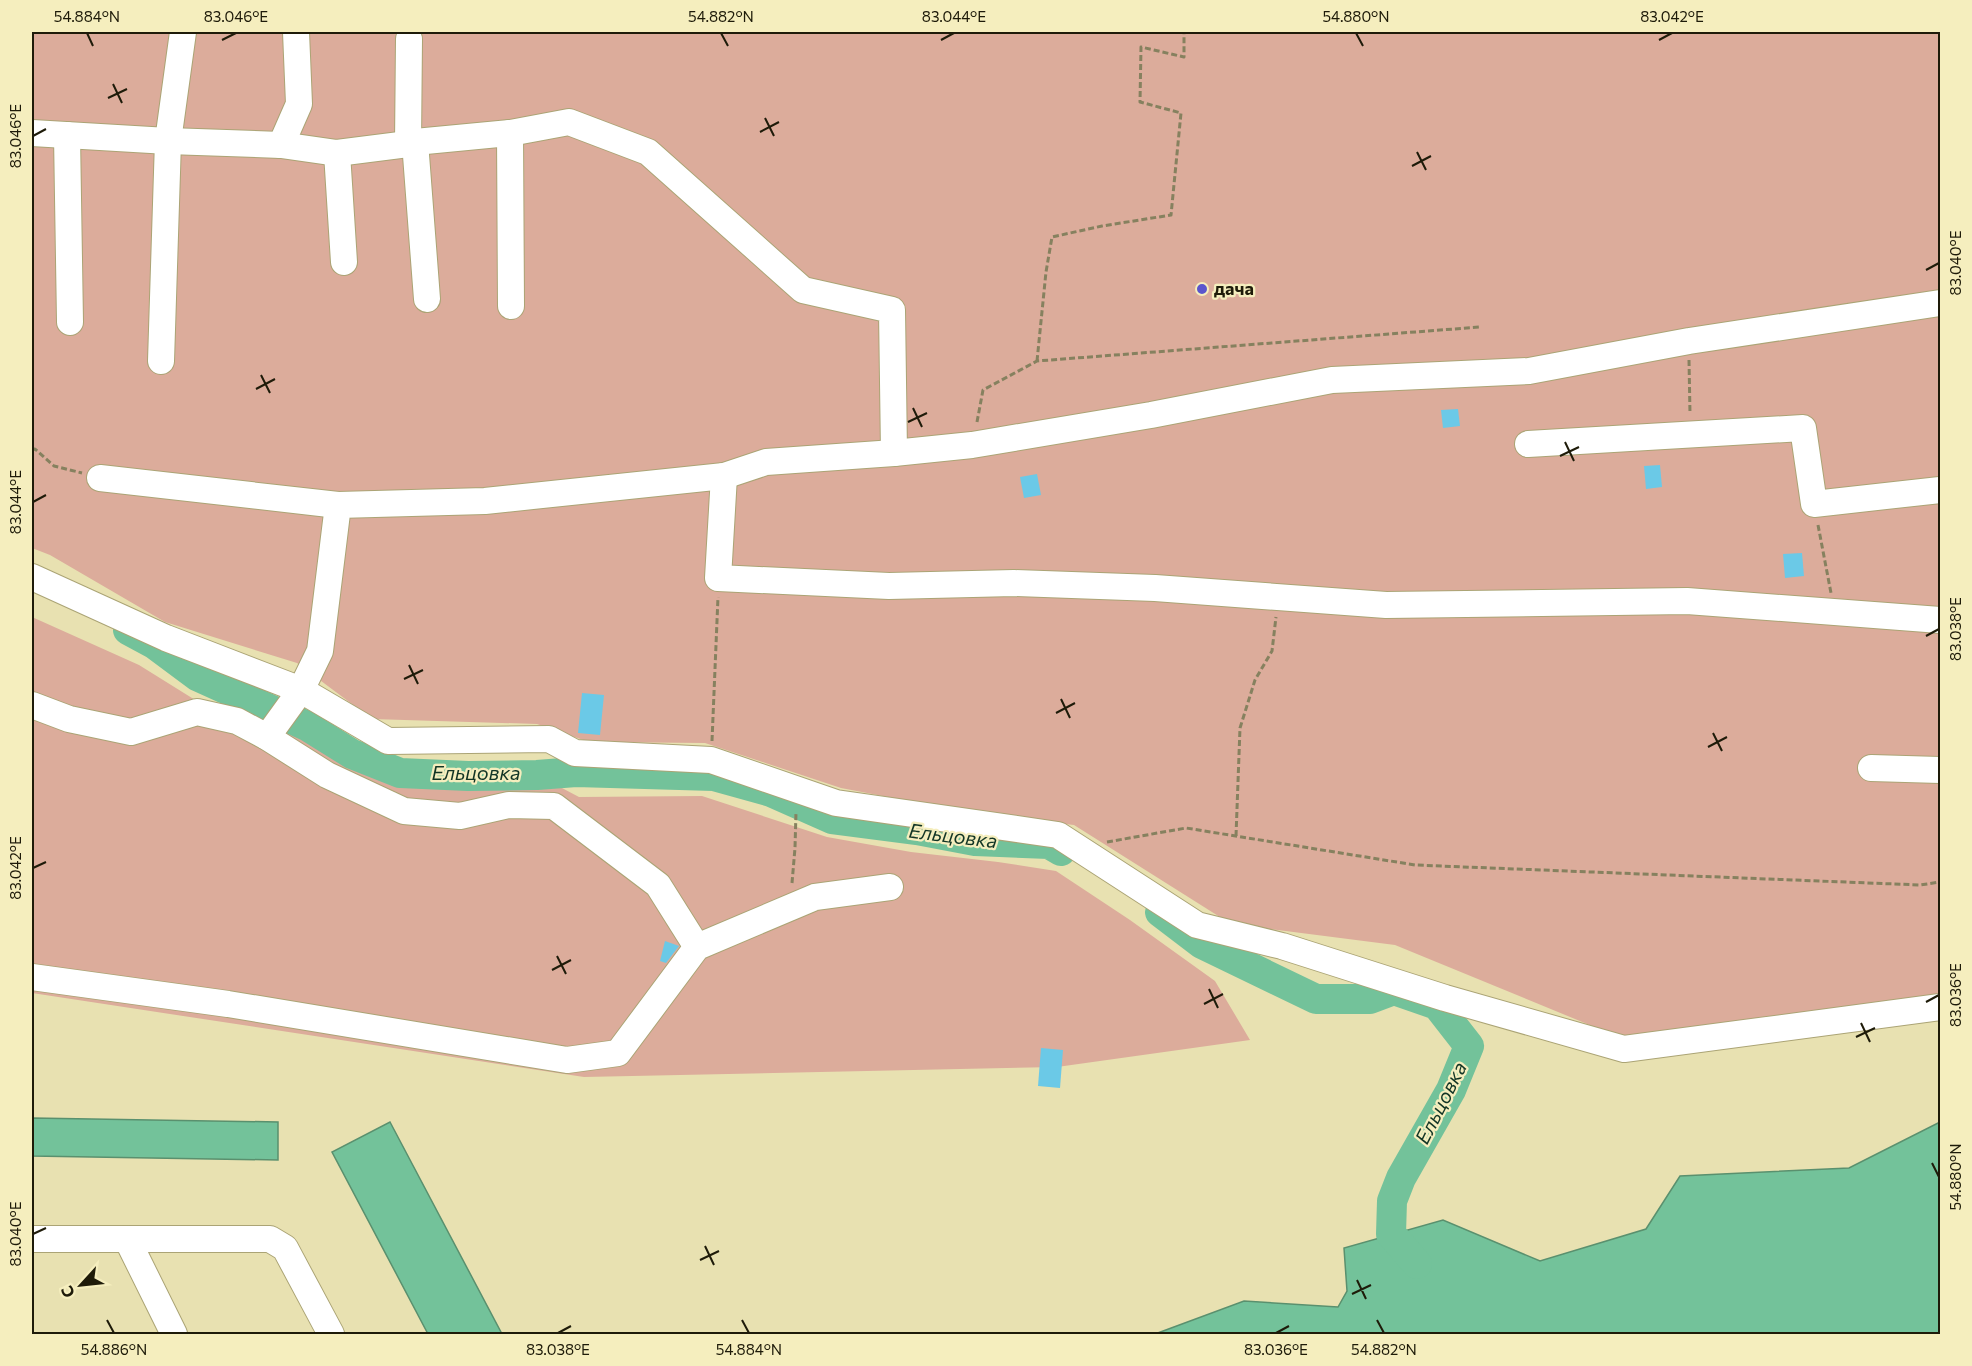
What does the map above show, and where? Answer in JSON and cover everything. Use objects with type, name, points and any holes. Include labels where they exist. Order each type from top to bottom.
[{"type":"street","points":[[161,361],[168,141],[183,32]]},
{"type":"street","points":[[281,145],[298,104],[296,32]]},
{"type":"street","points":[[409,39],[412,143],[427,299]]},
{"type":"street","points":[[32,133],[281,145],[337,153],[510,134],[569,122],[648,152],[803,291],[892,310],[894,453]]},
{"type":"street","points":[[510,134],[511,306]]},
{"type":"street","points":[[67,135],[70,322]]},
{"type":"street","points":[[337,153],[344,262]]},
{"type":"street","points":[[100,478],[338,505],[485,501],[724,476],[766,462],[972,445],[1151,415],[1332,380],[1529,371],[1689,341],[1941,303]]},
{"type":"street","points":[[1528,444],[1803,428],[1814,504],[1941,490]]},
{"type":"street","points":[[724,476],[718,578],[890,586],[1014,583],[1131,587],[1386,605],[1687,601],[1941,620]]},
{"type":"street","points":[[267,737],[302,690],[320,651],[338,505]]},
{"type":"street","points":[[32,577],[166,638],[302,690],[388,741],[549,739],[576,753],[711,760],[836,803],[1058,835],[1197,925],[1282,946],[1445,998],[1624,1049],[1941,1007]]},
{"type":"street","points":[[32,705],[69,719],[131,732],[196,712],[237,721],[327,774],[404,811],[460,816],[509,805],[554,806],[658,885],[698,947]]},
{"type":"street","points":[[1871,768],[1941,770]]},
{"type":"street","points":[[32,977],[228,1004],[567,1060],[618,1053],[698,947],[815,897],[890,887]]},
{"type":"street","points":[[32,1239],[270,1239],[285,1248],[332,1335]]},
{"type":"street","points":[[127,1239],[174,1335]]},
{"type":"path","points":[[1037,361],[1052,237],[1102,226],[1171,216],[1181,113],[1140,102],[1141,47],[1184,57],[1184,32]]},
{"type":"path","points":[[972,445],[983,390],[1037,361],[1480,327]]},
{"type":"path","points":[[1689,341],[1690,434]]},
{"type":"path","points":[[32,450],[35,449],[54,466],[100,478]]},
{"type":"path","points":[[1814,504],[1835,612]]},
{"type":"path","points":[[711,760],[718,578]]},
{"type":"path","points":[[1236,836],[1240,728],[1255,680],[1272,651],[1279,597]]},
{"type":"path","points":[[790,907],[795,848],[796,789]]},
{"type":"path","points":[[1078,848],[1186,828],[1415,865],[1920,885],[1941,882]]},
{"type":"shaded area","points":[[32,32],[1940,32],[1940,994],[1631,1042],[1395,945],[1231,924],[1074,825],[972,813],[841,788],[705,743],[589,742],[537,724],[372,719],[297,663],[165,622],[50,555],[32,548]]},
{"type":"shaded area","points":[[32,617],[139,665],[200,703],[270,714],[324,739],[400,786],[481,787],[543,778],[579,797],[702,796],[827,837],[911,852],[1056,871],[1130,920],[1215,981],[1250,1040],[1057,1067],[584,1077],[32,993]]},
{"type":"shaded area","points":[[32,1118],[278,1122],[278,1160],[32,1156]]},
{"type":"shaded area","points":[[390,1122],[502,1334],[428,1334],[332,1152]]},
{"type":"shaded area","points":[[1940,1122],[1940,1334],[1155,1334],[1244,1301],[1338,1307],[1347,1291],[1344,1248],[1443,1220],[1540,1261],[1646,1229],[1680,1176],[1849,1168]]},
{"type":"building","points":[[1458,409],[1460,426],[1443,428],[1441,410]]},
{"type":"building","points":[[1660,465],[1662,487],[1646,489],[1644,466]]},
{"type":"building","points":[[1037,474],[1041,495],[1024,498],[1020,477]]},
{"type":"building","points":[[1802,553],[1804,576],[1785,578],[1783,554]]},
{"type":"building","points":[[582,693],[604,695],[600,735],[578,733]]},
{"type":"building","points":[[665,941],[679,946],[666,963],[660,961]]},
{"type":"building","points":[[1041,1048],[1063,1050],[1060,1088],[1038,1086]]},
{"type":"waterway","name":"Ельцовка","points":[[128,630],[154,644],[197,676],[307,726],[352,754],[400,773],[468,776],[576,772],[714,776],[771,792],[832,819],[917,830],[975,841],[1049,844],[1061,851]]},
{"type":"waterway","name":"Ельцовка","points":[[1160,912],[1202,944],[1316,999],[1370,999],[1394,990],[1437,1005],[1469,1046],[1451,1090],[1401,1178],[1392,1201],[1391,1234],[1417,1264]]},
{"type":"place","name":"дача","points":[[1202,289]]}]
